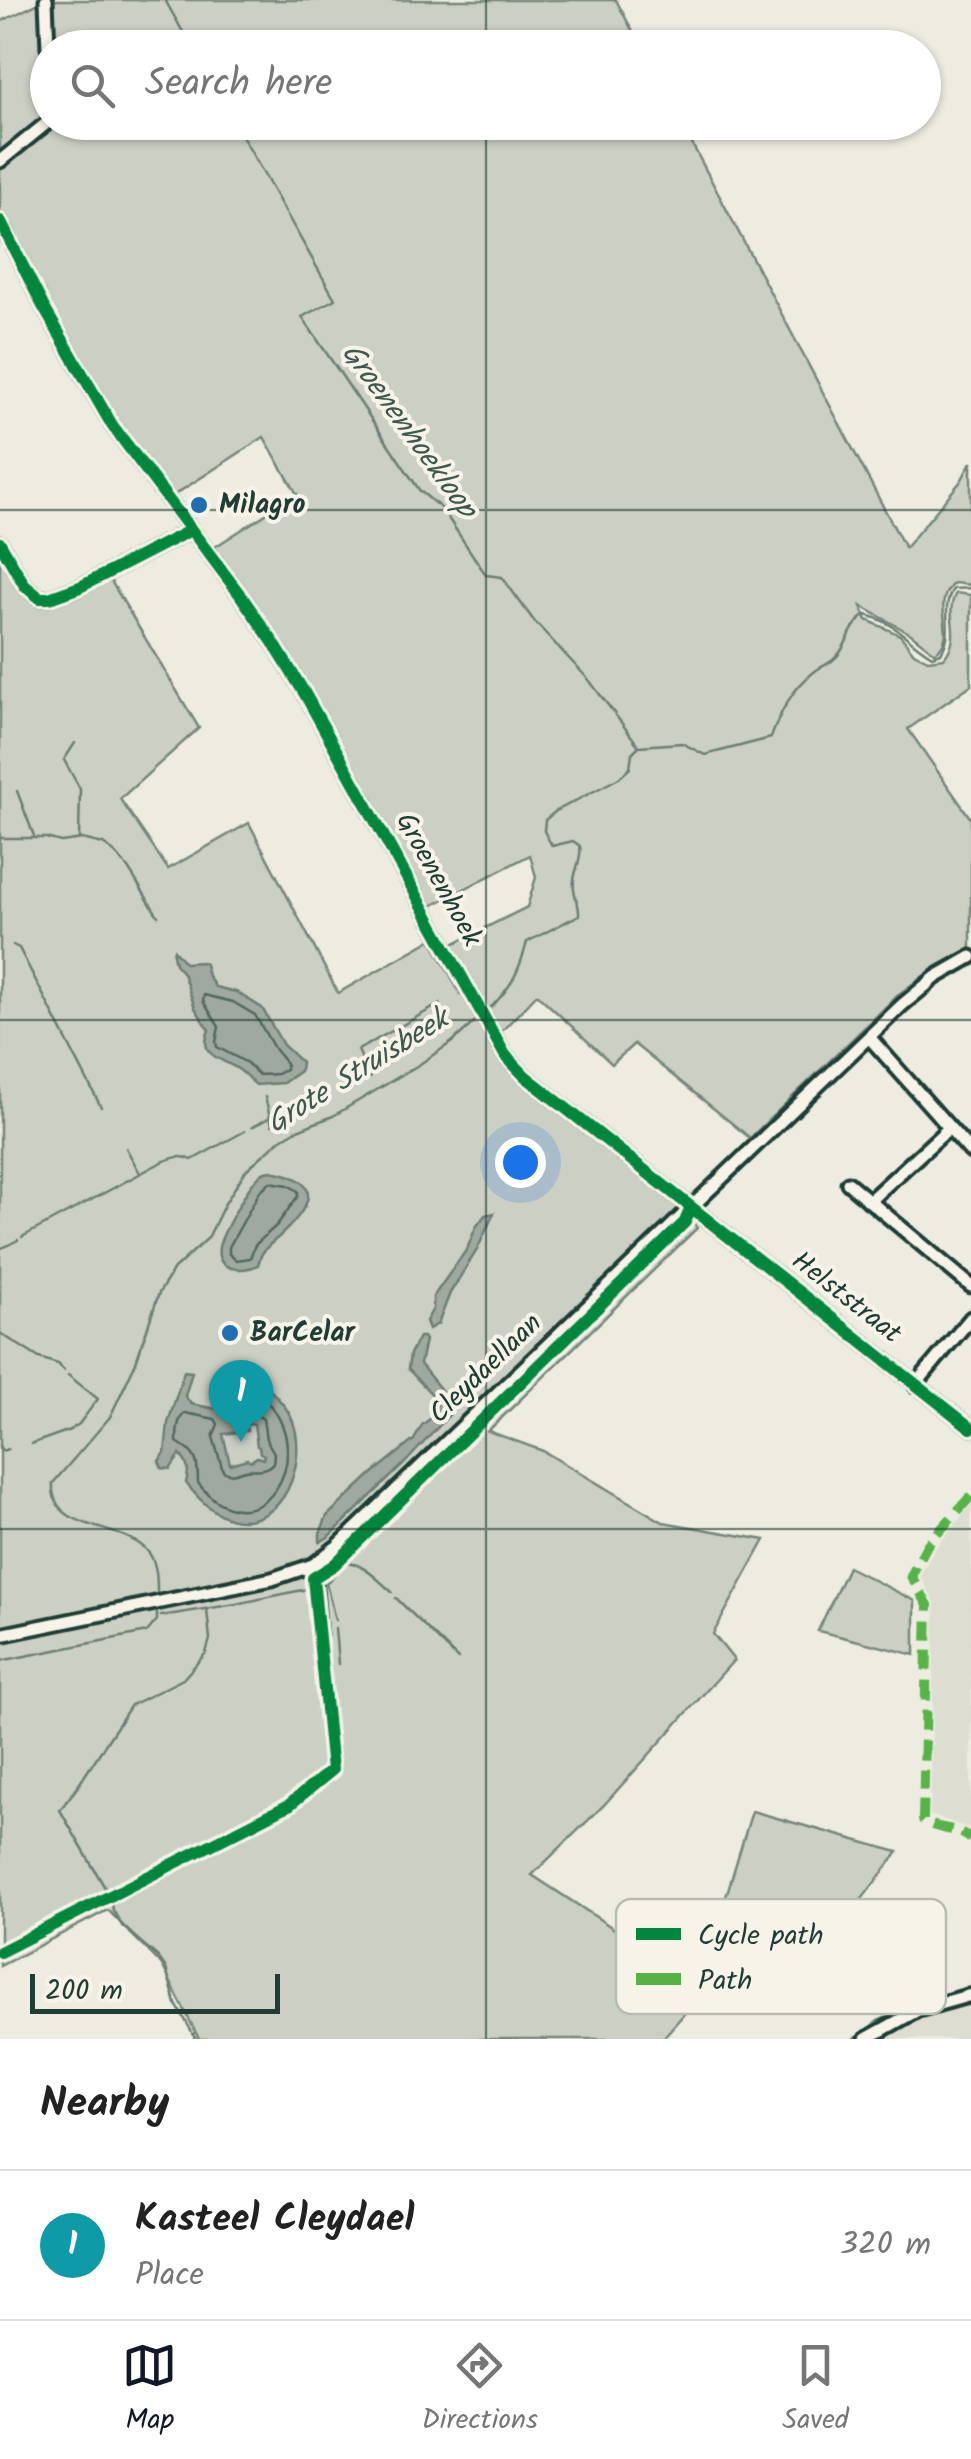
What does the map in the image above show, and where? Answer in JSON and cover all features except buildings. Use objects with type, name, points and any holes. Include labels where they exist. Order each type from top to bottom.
[{"type":"street","points":[[46,0],[47,30]]},
{"type":"street","points":[[0,161],[30,137]]},
{"type":"street","name":"Groenenhoek","points":[[2,229],[112,425],[262,627],[305,694],[505,1055],[517,1069],[691,1207]]},
{"type":"street","points":[[0,543],[26,586],[40,598],[49,598],[80,588],[191,530]]},
{"type":"street","name":"Cleydaellaan","points":[[0,1636],[285,1576],[314,1565],[868,1037],[936,977],[971,956]]},
{"type":"street","points":[[868,1037],[948,1129],[970,1147]]},
{"type":"street","points":[[869,1201],[948,1129]]},
{"type":"street","points":[[848,1183],[971,1286]]},
{"type":"street","name":"Helststraat","points":[[691,1207],[971,1428]]},
{"type":"street","points":[[916,1385],[971,1318]]},
{"type":"street","points":[[314,1565],[319,1636]]},
{"type":"street","points":[[946,2002],[971,1995]]},
{"type":"street","points":[[866,2039],[911,2014]]},
{"type":"shaded area","points":[[49,0],[616,0],[632,30],[50,30]]},
{"type":"shaded area","points":[[39,3],[40,30],[30,30],[30,127],[0,152],[0,22]]},
{"type":"shaded area","points":[[32,140],[690,140],[905,548],[961,481],[971,462],[971,585],[954,583],[947,592],[942,645],[935,653],[911,634],[861,606],[867,620],[900,635],[914,653],[928,660],[944,658],[950,649],[951,609],[956,593],[971,595],[971,685],[908,729],[971,819],[971,948],[937,966],[899,994],[750,1138],[634,1044],[612,1064],[537,994],[499,1034],[451,945],[527,907],[536,877],[530,855],[431,906],[321,706],[210,550],[297,494],[264,437],[171,497],[108,411],[0,212],[0,168]]},
{"type":"shaded area","points":[[0,553],[38,601],[108,576],[199,728],[120,799],[168,869],[249,823],[338,993],[431,940],[461,995],[466,993],[502,1056],[674,1196],[697,1228],[488,1431],[543,1451],[663,1522],[765,1540],[713,1634],[734,1660],[604,1805],[532,1875],[616,1930],[616,2014],[684,2014],[662,2039],[199,2039],[162,1965],[108,1910],[0,1966]]},
{"type":"shaded area","points":[[971,1505],[971,1831],[930,1815],[935,1602],[920,1576],[934,1550]]},
{"type":"shaded area","points":[[848,1567],[915,1601],[915,1655],[818,1631]]},
{"type":"shaded area","points":[[752,1811],[898,1852],[862,1899],[725,1899]]},
{"type":"shaded area","points":[[971,1992],[971,2039],[854,2039],[895,2014],[946,2014],[946,1998]]},
{"type":"water","points":[[174,950],[185,963],[205,964],[215,987],[236,992],[262,1008],[283,1045],[301,1062],[300,1071],[283,1083],[256,1085],[213,1055],[206,1046],[209,1030],[175,964]]},
{"type":"water","points":[[271,1171],[299,1180],[306,1187],[306,1203],[293,1223],[263,1252],[258,1265],[245,1269],[226,1266],[219,1255],[225,1232],[253,1183]]},
{"type":"water","points":[[494,1213],[450,1293],[438,1324],[429,1329],[426,1321],[433,1309],[433,1297],[467,1249],[476,1227],[485,1215]]},
{"type":"water","points":[[419,1337],[425,1340],[420,1364],[450,1401],[449,1415],[405,1463],[320,1542],[327,1516],[414,1440],[422,1425],[435,1415],[437,1400],[408,1369]]},
{"type":"water","points":[[184,1371],[192,1372],[185,1396],[191,1404],[232,1412],[247,1394],[267,1386],[286,1408],[296,1432],[296,1465],[283,1497],[259,1517],[242,1520],[218,1513],[186,1483],[188,1468],[180,1455],[170,1469],[162,1468],[159,1461],[165,1453],[168,1423]],"holes":[[[254,1424],[263,1459],[230,1464],[223,1434],[247,1431],[246,1425]]]},
{"type":"waterway","name":"Groenenhoekloop","points":[[165,0],[182,30]]},
{"type":"waterway","name":"Groenenhoekloop","points":[[244,140],[335,299],[302,317],[420,491],[442,509],[486,575],[502,577],[638,745]]},
{"type":"waterway","name":"Grote Struisbeek","points":[[486,1012],[512,980],[527,942],[579,915],[574,883],[580,846],[573,841],[552,846],[544,831],[545,820],[619,778],[630,768],[632,753],[639,746],[682,743],[705,755],[771,738],[793,693],[839,654],[855,625],[866,615],[894,627],[932,656],[941,653],[947,636],[949,597],[953,589],[971,588]]},
{"type":"waterway","points":[[75,743],[64,760],[80,789],[79,838]]},
{"type":"waterway","points":[[17,791],[34,836]]},
{"type":"waterway","points":[[0,838],[46,838],[61,842],[82,839],[103,844],[128,868],[158,916]]},
{"type":"waterway","points":[[13,945],[19,948],[101,1107]]},
{"type":"waterway","points":[[370,1078],[358,1050],[440,1004]]},
{"type":"waterway","name":"Grote Struisbeek","points":[[157,1599],[155,1569],[149,1553],[124,1536],[63,1511],[55,1499],[53,1483],[110,1417],[136,1362],[159,1293],[174,1269],[208,1238],[246,1170],[280,1140],[333,1116],[420,1064],[480,1017]]},
{"type":"waterway","points":[[265,1097],[272,1125]]},
{"type":"waterway","points":[[252,1127],[269,1118]]},
{"type":"waterway","points":[[22,1237],[160,1163],[180,1157],[192,1160],[245,1131]]},
{"type":"waterway","points":[[126,1148],[140,1173]]},
{"type":"waterway","points":[[0,1249],[18,1240]]},
{"type":"waterway","points":[[0,1333],[64,1370]]},
{"type":"waterway","points":[[31,1444],[79,1424],[98,1399],[68,1375]]},
{"type":"waterway","points":[[0,1445],[2,1451],[8,1449]]},
{"type":"waterway","points":[[335,1620],[326,1583],[412,1498]]},
{"type":"waterway","points":[[348,1562],[366,1570],[392,1592]]},
{"type":"waterway","points":[[161,1616],[307,1589]]},
{"type":"waterway","points":[[396,1598],[458,1659]]},
{"type":"waterway","name":"Grote Struisbeek","points":[[0,1661],[147,1632],[157,1620],[157,1607]]},
{"type":"waterway","points":[[108,1893],[60,1810],[131,1705],[183,1679],[206,1653],[210,1639],[207,1610]]},
{"type":"waterway","points":[[335,1628],[338,1664]]},
{"type":"waterway","points":[[111,1899],[122,1926],[166,1968],[176,2004],[196,2039]]},
{"type":"waterway","points":[[854,2039],[894,2014]]},
{"type":"marked path","points":[[971,1496],[927,1545],[911,1576],[928,1605],[923,1820],[971,1839]]},
{"type":"cycle path","points":[[0,221],[43,306],[112,425],[241,596],[305,694],[505,1055],[525,1076],[971,1428]]},
{"type":"cycle path","points":[[0,543],[25,586],[40,598],[49,598],[80,587],[191,530]]},
{"type":"cycle path","points":[[0,1952],[289,1805],[332,1770],[313,1578],[334,1565],[685,1222],[691,1207]]},
{"type":"place","name":"Milagro","points":[[199,505]]},
{"type":"place","name":"BarCelar","points":[[230,1333]]},
{"type":"place","name":"Kasteel Cleydael","points":[[241,1442]]}]
